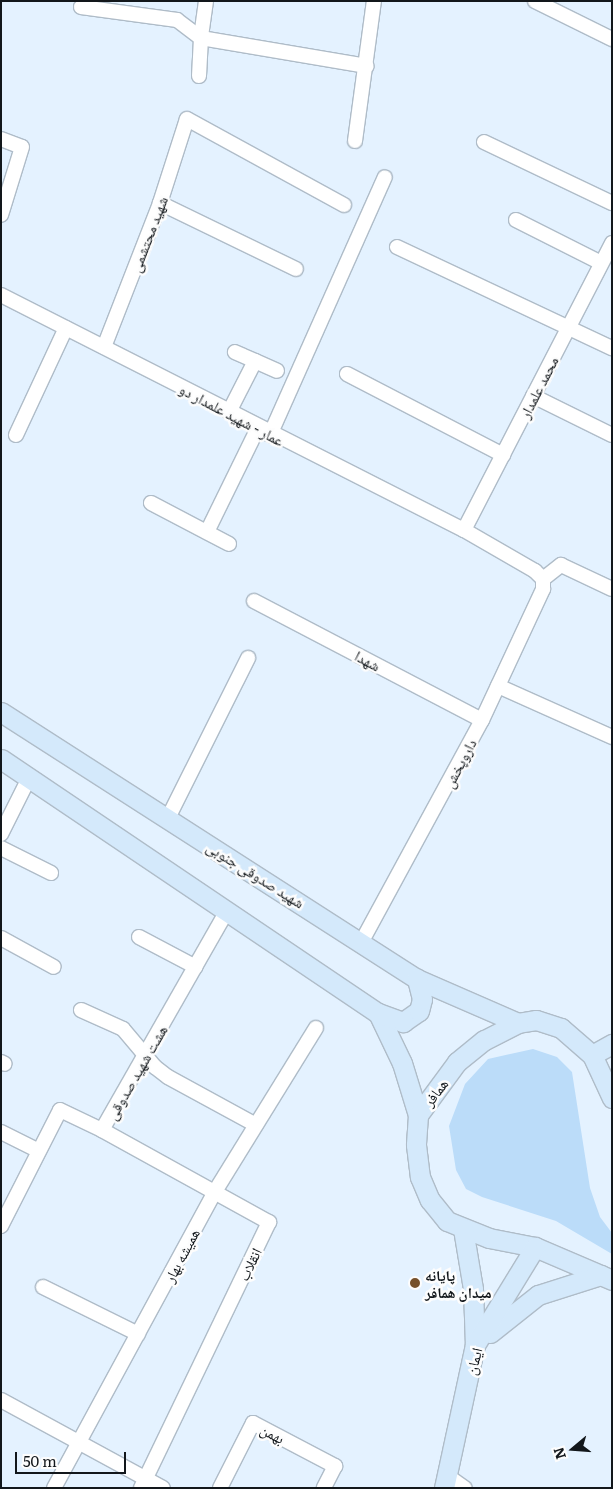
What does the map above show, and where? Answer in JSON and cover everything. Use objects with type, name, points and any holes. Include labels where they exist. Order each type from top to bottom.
[{"type":"main road","name":"شهید صدوقی جنوبی","points":[[1,712],[362,941],[417,979],[518,1023]]},
{"type":"main road","points":[[4,763],[378,1013],[403,1022],[419,1010],[422,1000],[417,979]]},
{"type":"main road","points":[[378,1013],[402,1063],[418,1115]]},
{"type":"main road","name":"همافر","points":[[535,1247],[463,1229],[441,1214],[420,1177],[418,1115],[457,1062],[484,1040],[518,1023],[536,1020],[561,1028],[592,1055],[610,1100]]},
{"type":"main road","points":[[592,1055],[612,1044]]},
{"type":"main road","points":[[463,1229],[473,1289],[475,1345]]},
{"type":"main road","points":[[535,1247],[608,1279]]},
{"type":"main road","name":"ایمان","points":[[446,1483],[475,1345],[535,1247]]},
{"type":"main road","points":[[475,1345],[538,1295],[608,1279]]},
{"type":"street","points":[[199,76],[201,38],[206,1]]},
{"type":"street","points":[[354,141],[367,66],[374,1]]},
{"type":"street","points":[[535,1],[612,39]]},
{"type":"street","points":[[81,7],[177,20],[201,38],[367,66]]},
{"type":"street","name":"شهید محتشمی","points":[[104,347],[160,203],[187,119],[344,205]]},
{"type":"street","points":[[1,139],[22,147],[1,215]]},
{"type":"street","points":[[484,142],[612,203]]},
{"type":"street","points":[[207,532],[264,432],[385,177]]},
{"type":"street","points":[[160,203],[296,269]]},
{"type":"street","points":[[516,220],[601,263]]},
{"type":"street","name":"محمد علمدار","points":[[464,530],[612,243]]},
{"type":"street","points":[[397,247],[612,348]]},
{"type":"street","name":"عمار - شهید علمدار دو","points":[[1,295],[229,412],[264,432],[464,530],[535,570],[542,579]]},
{"type":"street","points":[[16,435],[66,328]]},
{"type":"street","points":[[234,352],[277,371]]},
{"type":"street","points":[[229,412],[254,361]]},
{"type":"street","points":[[348,374],[503,455]]},
{"type":"street","points":[[533,396],[612,435]]},
{"type":"street","points":[[151,503],[229,544]]},
{"type":"street","points":[[542,579],[561,565],[612,589]]},
{"type":"street","name":"داروپخش","points":[[362,941],[482,720],[543,590],[542,579]]},
{"type":"street","name":"شهدا","points":[[254,601],[482,720]]},
{"type":"street","points":[[168,818],[248,658]]},
{"type":"street","points":[[498,686],[612,737]]},
{"type":"street","points":[[1,834],[29,778]]},
{"type":"street","points":[[1,848],[51,874]]},
{"type":"street","name":"هشت شهید صدوقی","points":[[3,1220],[60,1110],[102,1130],[227,911]]},
{"type":"street","points":[[140,937],[196,967]]},
{"type":"street","points":[[1,938],[54,967]]},
{"type":"street","points":[[81,1010],[124,1029],[168,1077],[256,1125]]},
{"type":"street","name":"همیشه بهار","points":[[54,1488],[214,1193],[316,1028]]},
{"type":"street","name":"انقلاب","points":[[102,1130],[269,1222],[144,1483]]},
{"type":"street","points":[[1,1132],[39,1151]]},
{"type":"street","points":[[43,1287],[138,1334]]},
{"type":"street","points":[[1,1400],[144,1483],[163,1488]]},
{"type":"street","name":"بهمن","points":[[220,1488],[253,1423],[335,1466],[324,1488]]},
{"type":"street","points":[[446,1483],[465,1488]]},
{"type":"shaded area","points":[[533,1049],[557,1057],[572,1072],[590,1188],[600,1217],[612,1233],[612,1254],[556,1221],[482,1197],[466,1189],[456,1170],[449,1126],[465,1084],[488,1059]]},
{"type":"place","name":"پایانه میدان همافر","points":[[415,1283]]}]
